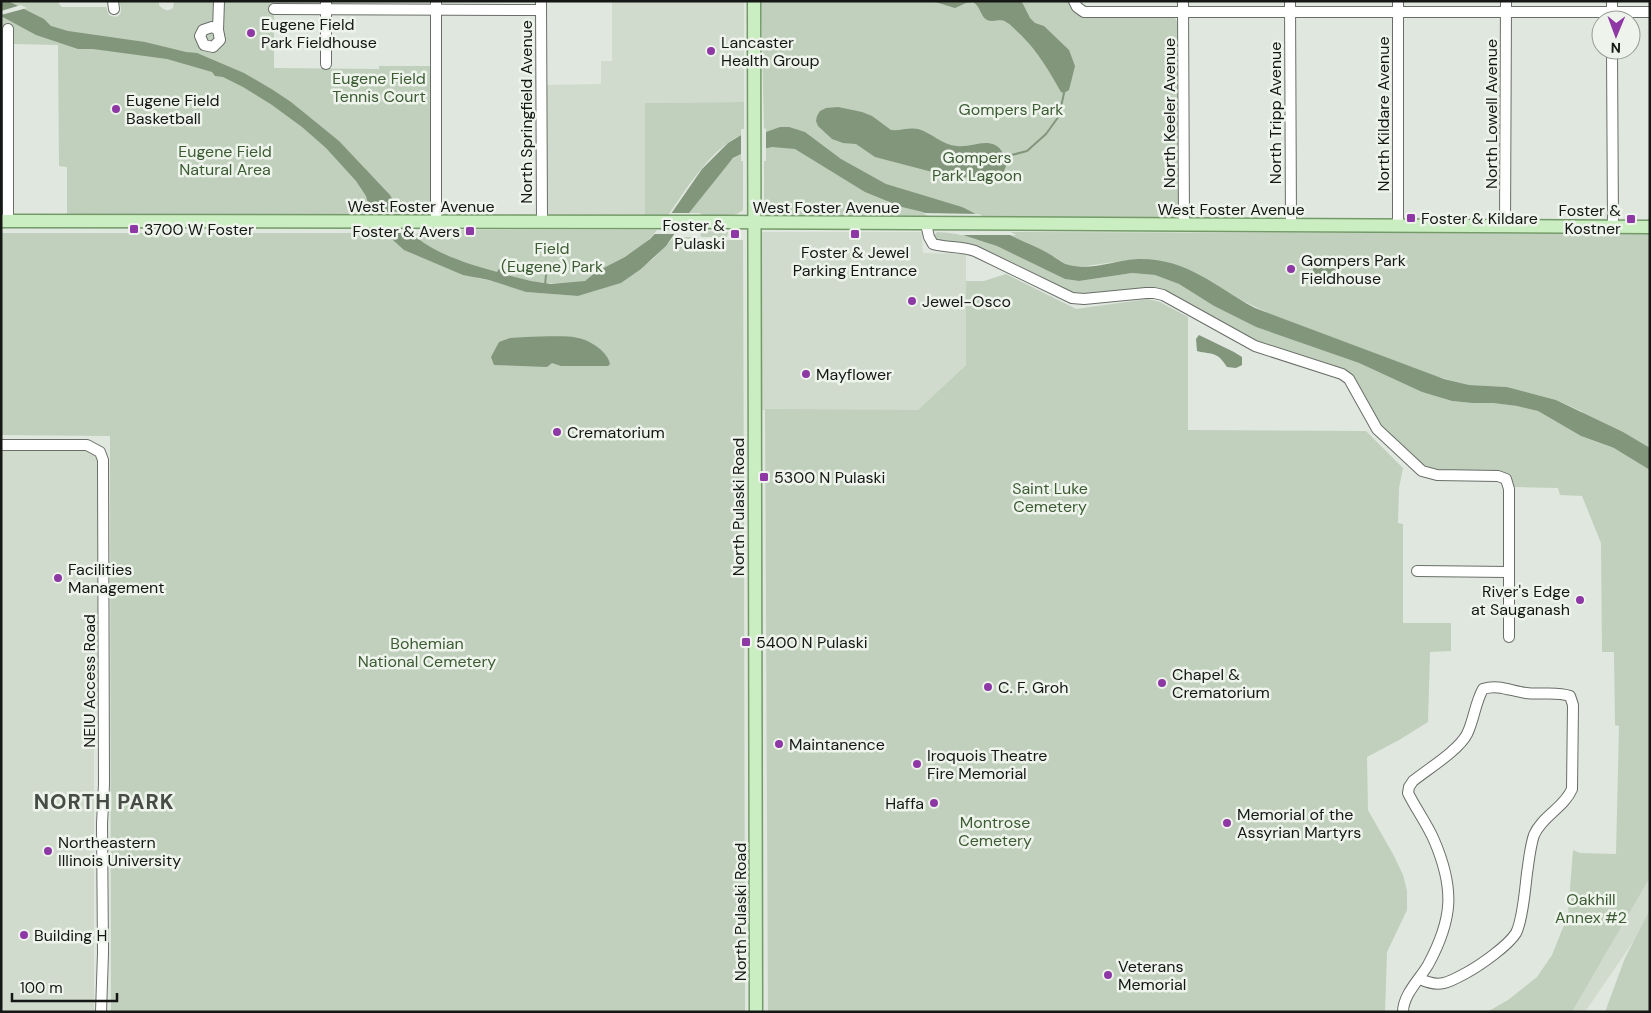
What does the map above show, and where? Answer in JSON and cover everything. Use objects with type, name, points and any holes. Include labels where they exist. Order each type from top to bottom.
[{"type":"main road","name":"North Pulaski Road","points":[[754,1],[756,1012]]},
{"type":"main road","name":"West Foster Avenue","points":[[5,221],[1650,227]]},
{"type":"street","points":[[218,30],[219,1]]},
{"type":"street","name":"North Kildare Avenue","points":[[1398,1],[1398,226]]},
{"type":"street","name":"North Lowell Avenue","points":[[1506,1],[1506,226]]},
{"type":"street","points":[[1076,4],[1084,12],[1183,7],[1290,7],[1398,12],[1506,12],[1591,15]]},
{"type":"street","points":[[326,6],[326,64]]},
{"type":"street","points":[[274,9],[326,6],[541,6]]},
{"type":"street","points":[[436,6],[436,222]]},
{"type":"street","name":"North Springfield Avenue","points":[[541,6],[542,222]]},
{"type":"street","name":"North Keeler Avenue","points":[[1183,7],[1184,225]]},
{"type":"street","name":"North Tripp Avenue","points":[[1290,7],[1290,226]]},
{"type":"street","points":[[5,221],[8,29]]},
{"type":"street","points":[[1612,60],[1613,227]]},
{"type":"street","points":[[926,224],[933,244],[965,247],[976,251],[1072,298],[1084,299],[1154,293],[1163,296],[1255,346],[1342,374],[1349,379],[1377,429],[1422,471],[1437,476],[1498,476],[1506,479],[1509,489],[1509,637]]},
{"type":"street","name":"NEIU Access Road","points":[[1,445],[88,445],[100,452],[103,460],[104,784],[101,1012]]},
{"type":"street","points":[[1416,571],[1508,572]]},
{"type":"street","points":[[1403,1012],[1406,997],[1420,978],[1434,953],[1446,922],[1450,896],[1445,867],[1434,839],[1408,793],[1409,787],[1413,781],[1461,742],[1468,733],[1483,689],[1489,687],[1508,688],[1524,693],[1563,693],[1570,696],[1573,705],[1572,789],[1569,798],[1541,824],[1535,834],[1531,846],[1522,909],[1516,932],[1480,965],[1453,981],[1438,985],[1431,984],[1420,978]]},
{"type":"shaded area","points":[[1,1],[8,1],[44,19],[51,26],[68,31],[145,42],[197,53],[244,73],[291,102],[339,141],[390,195],[413,234],[421,241],[452,258],[476,266],[497,272],[500,267],[507,269],[507,275],[551,284],[585,281],[596,272],[625,257],[650,239],[664,224],[702,169],[728,143],[741,135],[758,135],[780,127],[789,127],[805,132],[841,159],[886,184],[962,207],[1066,264],[1086,267],[1138,259],[1171,263],[1200,275],[1255,308],[1444,379],[1469,385],[1507,387],[1556,400],[1623,432],[1650,448],[1650,470],[1614,448],[1581,436],[1538,411],[1493,403],[1452,401],[1422,392],[1359,363],[1256,327],[1214,306],[1179,284],[1155,275],[1132,273],[1079,281],[1065,279],[997,246],[963,235],[923,212],[902,207],[865,192],[795,149],[772,147],[741,154],[733,158],[689,213],[666,246],[641,269],[621,283],[578,296],[526,292],[489,280],[463,275],[404,250],[394,241],[369,207],[366,196],[356,181],[326,148],[302,127],[243,87],[223,77],[215,76],[212,72],[167,59],[93,49],[78,49],[36,35],[1,16]]},
{"type":"shaded area","points":[[612,1],[744,1],[744,102],[645,103],[645,217],[548,216],[543,85],[601,84],[601,61],[612,61]]},
{"type":"shaded area","points":[[932,1],[1022,2],[1030,18],[1035,23],[1044,26],[1069,50],[1075,66],[1069,90],[1064,93],[1061,92],[1048,69],[1033,49],[1008,23],[1001,20],[987,20],[973,2],[955,8]]},
{"type":"shaded area","points":[[838,107],[872,116],[891,130],[918,129],[952,145],[962,146],[990,143],[1001,150],[1007,164],[1003,173],[999,176],[949,178],[875,157],[856,144],[843,143],[832,139],[818,126],[816,121],[820,111],[826,108]]},
{"type":"shaded area","points":[[762,232],[922,232],[923,253],[966,254],[966,365],[918,410],[762,410]]},
{"type":"shaded area","points":[[1313,266],[1336,266],[1336,280],[1313,280]]},
{"type":"shaded area","points":[[1199,335],[1242,357],[1242,365],[1236,368],[1227,367],[1217,356],[1197,351],[1196,339]]},
{"type":"shaded area","points":[[573,337],[583,339],[602,351],[610,364],[608,366],[561,366],[552,363],[547,367],[494,365],[491,357],[499,342],[510,338]]},
{"type":"shaded area","name":"Northeastern Illinois University","points":[[1,449],[85,449],[98,459],[97,662],[94,690],[94,1012],[1,1012]]},
{"type":"shaded area","points":[[1650,856],[1650,917],[1585,1012],[1572,1012],[1609,948]]},
{"type":"green space","points":[[1,1],[59,1],[62,7],[106,7],[109,15],[116,17],[119,16],[121,11],[118,1],[159,1],[159,5],[167,10],[173,8],[174,1],[274,1],[274,68],[379,69],[379,66],[431,66],[431,214],[408,216],[405,212],[373,212],[375,216],[67,215],[67,167],[59,166],[58,45],[13,44],[6,26],[1,28]]},
{"type":"green space","name":"Gompers Park","points":[[761,1],[1069,1],[1073,12],[1082,17],[1175,18],[1178,23],[1178,217],[1020,218],[984,217],[979,214],[924,213],[928,216],[770,215],[766,212],[764,206],[766,129],[764,128]]},
{"type":"green space","name":"Field (Eugene) Park","points":[[744,102],[744,129],[741,129],[741,135],[730,141],[709,160],[690,183],[667,217],[645,217],[645,103]]},
{"type":"green space","points":[[741,154],[741,161],[743,161],[743,210],[734,215],[722,217],[699,216],[701,213],[689,213],[726,164]]},
{"type":"green space","name":"Field (Eugene) Park","points":[[419,230],[657,230],[638,249],[585,281],[558,284],[515,278],[507,274],[500,267],[497,273],[452,258],[430,247],[413,234],[420,233]]},
{"type":"green space","points":[[700,231],[728,232],[727,237],[701,237]]},
{"type":"green space","name":"Oakhill Annex #2","points":[[937,232],[954,233],[987,242],[1065,279],[1079,281],[1132,273],[1155,275],[1179,284],[1214,306],[1256,327],[1359,363],[1422,392],[1452,401],[1493,403],[1538,411],[1581,436],[1613,448],[1581,411],[1556,400],[1507,387],[1468,385],[1431,375],[1272,315],[1231,295],[1136,259],[1079,267],[1068,265],[1046,252],[1011,236],[1015,235],[1010,232],[1650,234],[1650,877],[1572,1012],[1487,1012],[1508,1000],[1537,977],[1552,955],[1568,915],[1573,850],[1580,853],[1616,854],[1619,726],[1615,725],[1614,652],[1602,652],[1601,543],[1582,496],[1560,495],[1558,488],[1514,487],[1510,476],[1504,473],[1438,472],[1425,467],[1381,426],[1353,378],[1260,343],[1170,295],[1147,288],[1081,294],[1065,291],[970,244],[938,241],[934,236]]},
{"type":"green space","name":"Bohemian National Cemetery","points":[[1,233],[377,233],[377,236],[391,237],[398,244],[419,256],[480,279],[526,292],[578,296],[621,283],[653,259],[674,237],[696,237],[702,240],[743,240],[744,524],[742,532],[744,545],[745,1012],[111,1012],[110,436],[1,435]]},
{"type":"green space","points":[[1006,274],[1076,309],[1148,299],[1160,302],[1188,317],[1188,430],[1366,431],[1403,468],[1399,488],[1398,523],[1403,524],[1403,623],[1451,623],[1451,651],[1430,652],[1428,722],[1367,757],[1368,810],[1394,856],[1403,875],[1407,891],[1407,910],[1387,952],[1385,1012],[768,1012],[765,409],[918,410],[966,365],[966,281],[984,281]]},
{"type":"green space","points":[[1650,910],[1650,1012],[1605,1012],[1625,958]]},
{"type":"pier","points":[[21,5],[27,8],[1,15],[1,11]]},
{"type":"pier","points":[[766,129],[766,150],[741,156],[741,132],[757,132]]},
{"type":"pier","points":[[372,212],[404,212],[416,233],[388,233]]},
{"type":"pier","points":[[670,213],[692,213],[679,234],[654,234]]},
{"type":"pier","points":[[923,213],[979,214],[1016,235],[960,235]]},
{"type":"waterway","points":[[1004,157],[1027,151],[1046,134],[1059,116],[1064,93]]},
{"type":"waterway","points":[[545,285],[546,275]]},
{"type":"place","name":"Eugene Field Park Fieldhouse","points":[[251,33]]},
{"type":"place","name":"Lancaster Health Group","points":[[711,51]]},
{"type":"place","name":"Eugene Field Basketball","points":[[116,109]]},
{"type":"place","name":"Foster & Kildare","points":[[1411,218]]},
{"type":"place","name":"Foster & Kostner","points":[[1631,219]]},
{"type":"place","name":"3700 W Foster","points":[[134,229]]},
{"type":"place","name":"Foster & Avers","points":[[470,231]]},
{"type":"place","name":"Foster & Pulaski","points":[[735,234]]},
{"type":"place","name":"Foster & Jewel Parking Entrance","points":[[855,234]]},
{"type":"place","name":"Gompers Park Fieldhouse","points":[[1291,269]]},
{"type":"place","name":"Jewel-Osco","points":[[912,301]]},
{"type":"place","name":"Mayflower","points":[[806,374]]},
{"type":"place","name":"Crematorium","points":[[557,432]]},
{"type":"place","name":"5300 N Pulaski","points":[[764,477]]},
{"type":"place","name":"Facilities Management","points":[[58,578]]},
{"type":"place","name":"River's Edge at Sauganash","points":[[1580,600]]},
{"type":"place","name":"5400 N Pulaski","points":[[746,642]]},
{"type":"place","name":"Chapel & Crematorium","points":[[1162,683]]},
{"type":"place","name":"C. F. Groh","points":[[988,687]]},
{"type":"place","name":"Maintanence","points":[[779,744]]},
{"type":"place","name":"Iroquois Theatre Fire Memorial","points":[[917,764]]},
{"type":"place","name":"Haffa","points":[[934,803]]},
{"type":"place","name":"Memorial of the Assyrian Martyrs","points":[[1227,823]]},
{"type":"place","name":"Northeastern Illinois University","points":[[48,851]]},
{"type":"place","name":"Building H","points":[[24,935]]},
{"type":"place","name":"Veterans Memorial","points":[[1108,975]]},
{"type":"district","name":"NORTH PARK","points":[[104,802]]},
{"type":"park label","name":"Eugene Field Tennis Court","points":[[379,87]]},
{"type":"park label","name":"Eugene Field Natural Area","points":[[225,160]]},
{"type":"park label","name":"Gompers Park Lagoon","points":[[977,166]]},
{"type":"park label","name":"Saint Luke Cemetery","points":[[1050,497]]},
{"type":"park label","name":"Montrose Cemetery","points":[[995,831]]}]
